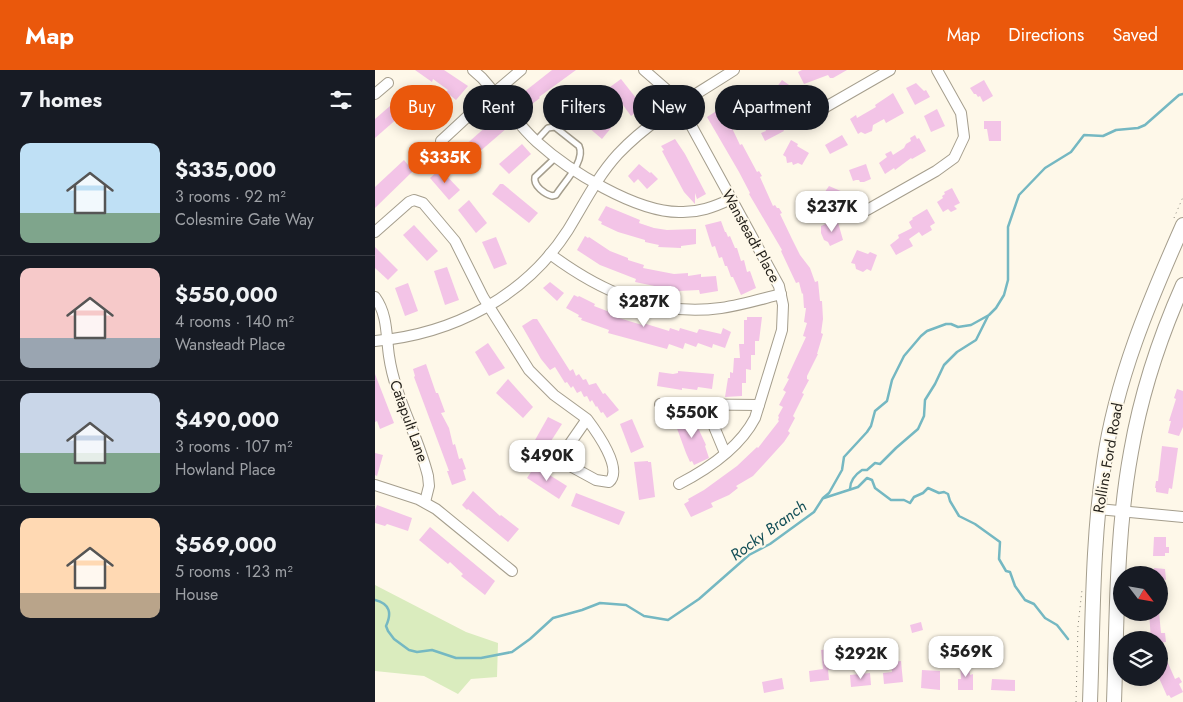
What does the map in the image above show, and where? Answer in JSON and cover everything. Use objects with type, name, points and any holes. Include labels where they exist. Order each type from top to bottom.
[{"type":"main road","name":"Rollins Ford Road","points":[[1090,702],[1098,510],[1109,436],[1132,350],[1153,294],[1183,225]]},
{"type":"main road","name":"Rollins Ford Road","points":[[1114,702],[1123,512],[1131,452],[1145,390],[1163,331],[1183,285]]},
{"type":"street","points":[[473,70],[488,85]]},
{"type":"street","points":[[503,85],[521,70]]},
{"type":"street","name":"Wansteadt Place","points":[[644,70],[661,85]]},
{"type":"street","points":[[705,89],[735,70]]},
{"type":"street","points":[[829,105],[890,70]]},
{"type":"street","points":[[867,210],[936,171],[953,158],[964,138],[961,113],[937,70]]},
{"type":"street","points":[[375,94],[388,83]]},
{"type":"street","points":[[441,141],[463,121]]},
{"type":"street","points":[[526,130],[555,158],[632,201],[669,212],[693,212],[707,209],[731,199]]},
{"type":"street","points":[[375,341],[433,331],[459,321],[488,306],[526,278],[550,254],[569,229],[596,182],[617,156],[643,130]]},
{"type":"street","name":"Wansteadt Place","points":[[679,484],[698,474],[725,453],[751,427],[782,330],[783,318],[779,286],[694,130]]},
{"type":"street","points":[[375,232],[409,202],[415,200],[423,204],[455,241],[488,306],[529,370],[554,395],[587,419],[597,432],[610,458],[614,473],[609,482],[596,480],[563,462],[563,455],[587,419]]},
{"type":"street","points":[[550,254],[585,279],[604,289],[661,307],[686,310],[720,308],[781,294]]},
{"type":"street","name":"Catapult Lane","points":[[375,298],[386,321],[393,376],[428,476],[429,486],[425,502]]},
{"type":"street","points":[[660,404],[759,405]]},
{"type":"street","points":[[705,404],[725,453]]},
{"type":"street","points":[[375,485],[425,502],[443,514],[512,571]]},
{"type":"street","points":[[1098,510],[1183,517]]},
{"type":"lane","points":[[536,141],[548,128],[555,127],[579,146],[581,150],[580,160],[574,169],[556,194],[549,195],[535,184],[534,181],[535,177],[555,158]]},
{"type":"green space","points":[[375,585],[466,632],[498,643],[497,677],[471,679],[458,694],[424,676],[375,671]]},
{"type":"building","points":[[415,70],[444,70],[466,85],[463,85],[463,92],[456,100],[453,98],[453,85],[441,85],[433,79],[432,82]]},
{"type":"building","points":[[552,70],[576,70],[555,85],[543,85],[543,94],[533,103],[533,85]]},
{"type":"building","points":[[802,70],[847,70],[833,78],[830,78],[828,75],[804,84],[798,72]]},
{"type":"building","points":[[621,79],[633,94],[633,114],[631,116],[623,105],[623,85],[613,85]]},
{"type":"building","points":[[782,80],[789,85],[778,85]]},
{"type":"building","points":[[984,80],[993,96],[983,102],[980,96],[978,97],[974,94],[970,88]]},
{"type":"building","points":[[916,83],[924,91],[926,90],[930,97],[915,105],[906,88]]},
{"type":"building","points":[[893,93],[904,113],[886,123],[884,119],[873,125],[872,131],[858,134],[850,119],[856,115],[857,118],[876,107],[875,105]]},
{"type":"building","points":[[390,106],[390,125],[375,138],[375,119]]},
{"type":"building","points":[[937,109],[945,126],[931,132],[924,116]]},
{"type":"building","points":[[715,112],[715,130],[733,130],[757,172],[759,171],[762,176],[760,177],[773,206],[775,205],[779,208],[782,213],[780,214],[800,255],[810,268],[815,282],[818,281],[820,301],[822,301],[823,319],[821,333],[823,334],[818,354],[807,376],[809,380],[802,393],[804,394],[788,431],[790,433],[784,442],[753,476],[736,486],[738,488],[729,495],[711,503],[713,507],[691,517],[684,504],[689,501],[688,499],[737,466],[758,448],[779,421],[778,416],[783,407],[779,405],[786,392],[783,390],[806,337],[803,336],[807,323],[804,322],[806,308],[804,308],[803,293],[799,282],[796,283],[782,250],[707,117]]},
{"type":"building","points":[[984,121],[1001,121],[1001,141],[989,141],[987,129],[984,129]]},
{"type":"building","points":[[482,130],[505,130],[471,159],[462,148]]},
{"type":"building","points":[[592,130],[609,130],[602,139]]},
{"type":"building","points":[[766,131],[784,131],[765,141],[761,133]]},
{"type":"building","points":[[842,135],[848,145],[830,154],[825,145]]},
{"type":"building","points":[[915,135],[917,139],[919,138],[926,151],[885,174],[879,163],[887,157],[885,154],[891,151],[893,155],[904,148],[911,141],[910,138]]},
{"type":"building","points":[[675,139],[706,194],[697,199],[695,193],[695,204],[684,192],[662,151],[664,150],[661,146]]},
{"type":"building","points":[[791,140],[809,153],[802,165],[798,163],[793,165],[792,162],[787,163],[786,157],[783,155]]},
{"type":"building","points":[[522,144],[531,154],[509,174],[499,164]]},
{"type":"building","points":[[404,160],[413,171],[375,208],[375,187]]},
{"type":"building","points":[[639,164],[658,179],[647,189],[638,179],[634,183],[628,176]]},
{"type":"building","points":[[866,164],[871,179],[864,182],[859,180],[853,181],[849,170]]},
{"type":"building","points":[[440,169],[460,190],[449,200],[430,178]]},
{"type":"building","points":[[500,184],[503,184],[538,213],[529,223],[492,194]]},
{"type":"building","points":[[829,186],[843,192],[833,208],[822,201],[824,197],[822,196]]},
{"type":"building","points":[[952,188],[960,203],[954,206],[957,209],[951,212],[948,209],[943,212],[937,202],[943,198],[944,192]]},
{"type":"building","points":[[469,200],[487,223],[476,233],[458,210]]},
{"type":"building","points":[[606,206],[640,220],[639,223],[654,228],[667,230],[696,229],[696,244],[681,246],[681,248],[658,247],[659,245],[618,232],[601,224],[602,222],[598,220]]},
{"type":"building","points":[[927,209],[935,223],[930,226],[932,230],[922,236],[919,232],[909,239],[913,246],[896,255],[890,245],[899,238],[898,235],[912,228],[909,222],[912,218]]},
{"type":"building","points":[[837,219],[843,240],[830,246],[824,240],[821,226]]},
{"type":"building","points":[[721,221],[725,232],[728,237],[730,236],[735,248],[737,248],[741,261],[744,260],[747,272],[750,271],[756,288],[741,295],[722,257],[719,258],[715,246],[712,247],[705,225]]},
{"type":"building","points":[[414,225],[438,251],[427,261],[403,235]]},
{"type":"building","points":[[585,236],[610,251],[628,258],[628,260],[644,265],[643,268],[674,274],[688,273],[688,276],[701,274],[701,277],[716,276],[718,291],[700,294],[699,290],[679,291],[635,282],[636,279],[600,265],[577,250]]},
{"type":"building","points":[[496,237],[507,264],[494,269],[482,242]]},
{"type":"building","points":[[375,247],[398,270],[388,280],[375,268]]},
{"type":"building","points":[[857,250],[877,255],[871,271],[867,269],[863,272],[856,269],[855,264],[851,263]]},
{"type":"building","points":[[447,267],[459,300],[445,305],[434,271]]},
{"type":"building","points":[[550,282],[564,293],[557,301],[543,288]]},
{"type":"building","points":[[408,283],[418,311],[405,316],[395,288]]},
{"type":"building","points":[[574,295],[595,304],[594,306],[620,316],[619,318],[642,325],[643,323],[669,331],[670,328],[679,331],[680,328],[697,333],[699,329],[721,334],[723,328],[731,332],[725,348],[713,344],[712,348],[698,343],[696,347],[685,343],[683,349],[669,344],[667,349],[608,333],[609,330],[581,320],[582,318],[578,317],[579,315],[566,308]]},
{"type":"building","points":[[747,317],[762,317],[759,341],[755,341],[755,355],[751,355],[751,370],[746,369],[746,383],[742,383],[742,396],[725,397],[730,372],[733,373],[734,358],[740,358],[739,344],[744,344],[744,320],[747,320]]},
{"type":"building","points":[[533,319],[537,319],[570,371],[573,369],[576,376],[579,374],[583,380],[586,379],[589,385],[596,383],[603,394],[605,393],[619,410],[607,418],[592,400],[590,402],[581,391],[577,393],[573,386],[571,388],[567,382],[565,383],[555,367],[550,370],[541,359],[522,326]]},
{"type":"building","points":[[488,343],[505,368],[489,376],[475,352]]},
{"type":"building","points":[[426,364],[445,412],[441,413],[449,428],[453,445],[455,444],[459,459],[462,458],[466,469],[463,470],[466,480],[452,485],[447,471],[449,471],[414,377],[413,369]]},
{"type":"building","points":[[678,371],[714,374],[712,389],[698,387],[697,390],[682,388],[682,390],[657,386],[659,372],[673,374],[678,373]]},
{"type":"building","points":[[375,374],[394,423],[380,429],[377,421],[375,422]]},
{"type":"building","points":[[508,379],[533,407],[523,418],[496,393]]},
{"type":"building","points":[[1177,389],[1183,391],[1183,427],[1179,436],[1168,433]]},
{"type":"building","points":[[686,413],[686,415],[691,413],[706,445],[709,458],[694,465],[692,461],[690,462],[675,423],[677,422],[675,418]]},
{"type":"building","points":[[548,417],[562,424],[542,455],[530,449]]},
{"type":"building","points":[[632,419],[644,447],[631,453],[620,424]]},
{"type":"building","points":[[1162,446],[1178,448],[1172,489],[1169,488],[1168,494],[1156,492],[1155,488],[1156,481],[1158,481]]},
{"type":"building","points":[[375,453],[383,455],[377,476],[375,475]]},
{"type":"building","points":[[634,462],[651,462],[655,497],[639,500]]},
{"type":"building","points":[[535,466],[567,486],[559,499],[527,478]]},
{"type":"building","points":[[473,491],[500,516],[519,529],[508,542],[462,505]]},
{"type":"building","points":[[576,493],[625,512],[619,525],[571,506]]},
{"type":"building","points":[[377,505],[412,518],[408,531],[387,524],[385,526],[375,523]]},
{"type":"building","points":[[430,527],[495,581],[485,595],[461,576],[463,574],[450,562],[448,564],[419,540]]},
{"type":"building","points":[[1154,537],[1166,537],[1166,547],[1169,547],[1169,553],[1165,553],[1165,556],[1153,556]]},
{"type":"building","points":[[1150,621],[1160,621],[1161,631],[1150,631]]},
{"type":"building","points":[[921,622],[923,630],[912,633],[910,625]]},
{"type":"building","points":[[831,649],[832,662],[834,662],[835,669],[828,670],[829,680],[810,682],[809,671],[823,669],[821,650]]},
{"type":"building","points":[[901,661],[903,682],[884,684],[883,673],[892,672],[891,662]]},
{"type":"building","points":[[960,662],[969,662],[970,675],[973,674],[973,690],[958,690],[958,679],[961,679]]},
{"type":"building","points":[[1168,663],[1175,679],[1179,677],[1182,682],[1179,684],[1183,692],[1171,698],[1169,695],[1167,696],[1163,686],[1168,686]]},
{"type":"building","points":[[922,670],[940,671],[940,690],[921,688]]},
{"type":"building","points":[[870,673],[871,685],[851,687],[850,675]]},
{"type":"building","points":[[782,678],[784,689],[764,693],[762,682]]},
{"type":"building","points":[[992,679],[1015,680],[1015,691],[991,690]]},
{"type":"waterway","name":"Rocky Branch","points":[[375,600],[387,607],[389,617],[386,626],[388,631],[394,639],[409,650],[417,652],[432,650],[456,658],[481,658],[512,652],[553,618],[600,603],[626,605],[644,616],[668,620],[699,599],[749,555],[770,544],[814,512],[823,498],[829,493],[842,470],[844,457],[867,432],[871,426],[875,411],[887,401],[892,380],[904,356],[921,336],[927,331],[946,324],[958,327],[971,325],[989,315],[996,308],[1004,295],[1008,280],[1008,227],[1019,195],[1045,168],[1071,152],[1084,135],[1103,136],[1116,130],[1138,128],[1145,125],[1179,95],[1183,94]]},
{"type":"waterway","points":[[850,489],[852,481],[862,470],[867,470],[875,463],[880,464],[918,429],[924,416],[925,400],[944,365],[957,352],[976,340],[988,316]]},
{"type":"waterway","points":[[824,498],[858,487],[867,478],[872,480],[875,488],[891,500],[904,500],[910,503],[914,497],[923,493],[928,488],[939,493],[944,492],[948,494],[959,516],[975,524],[1000,542],[999,559],[1006,571],[1010,572],[1015,586],[1025,600],[1034,604],[1045,618],[1057,625],[1068,639]]}]
